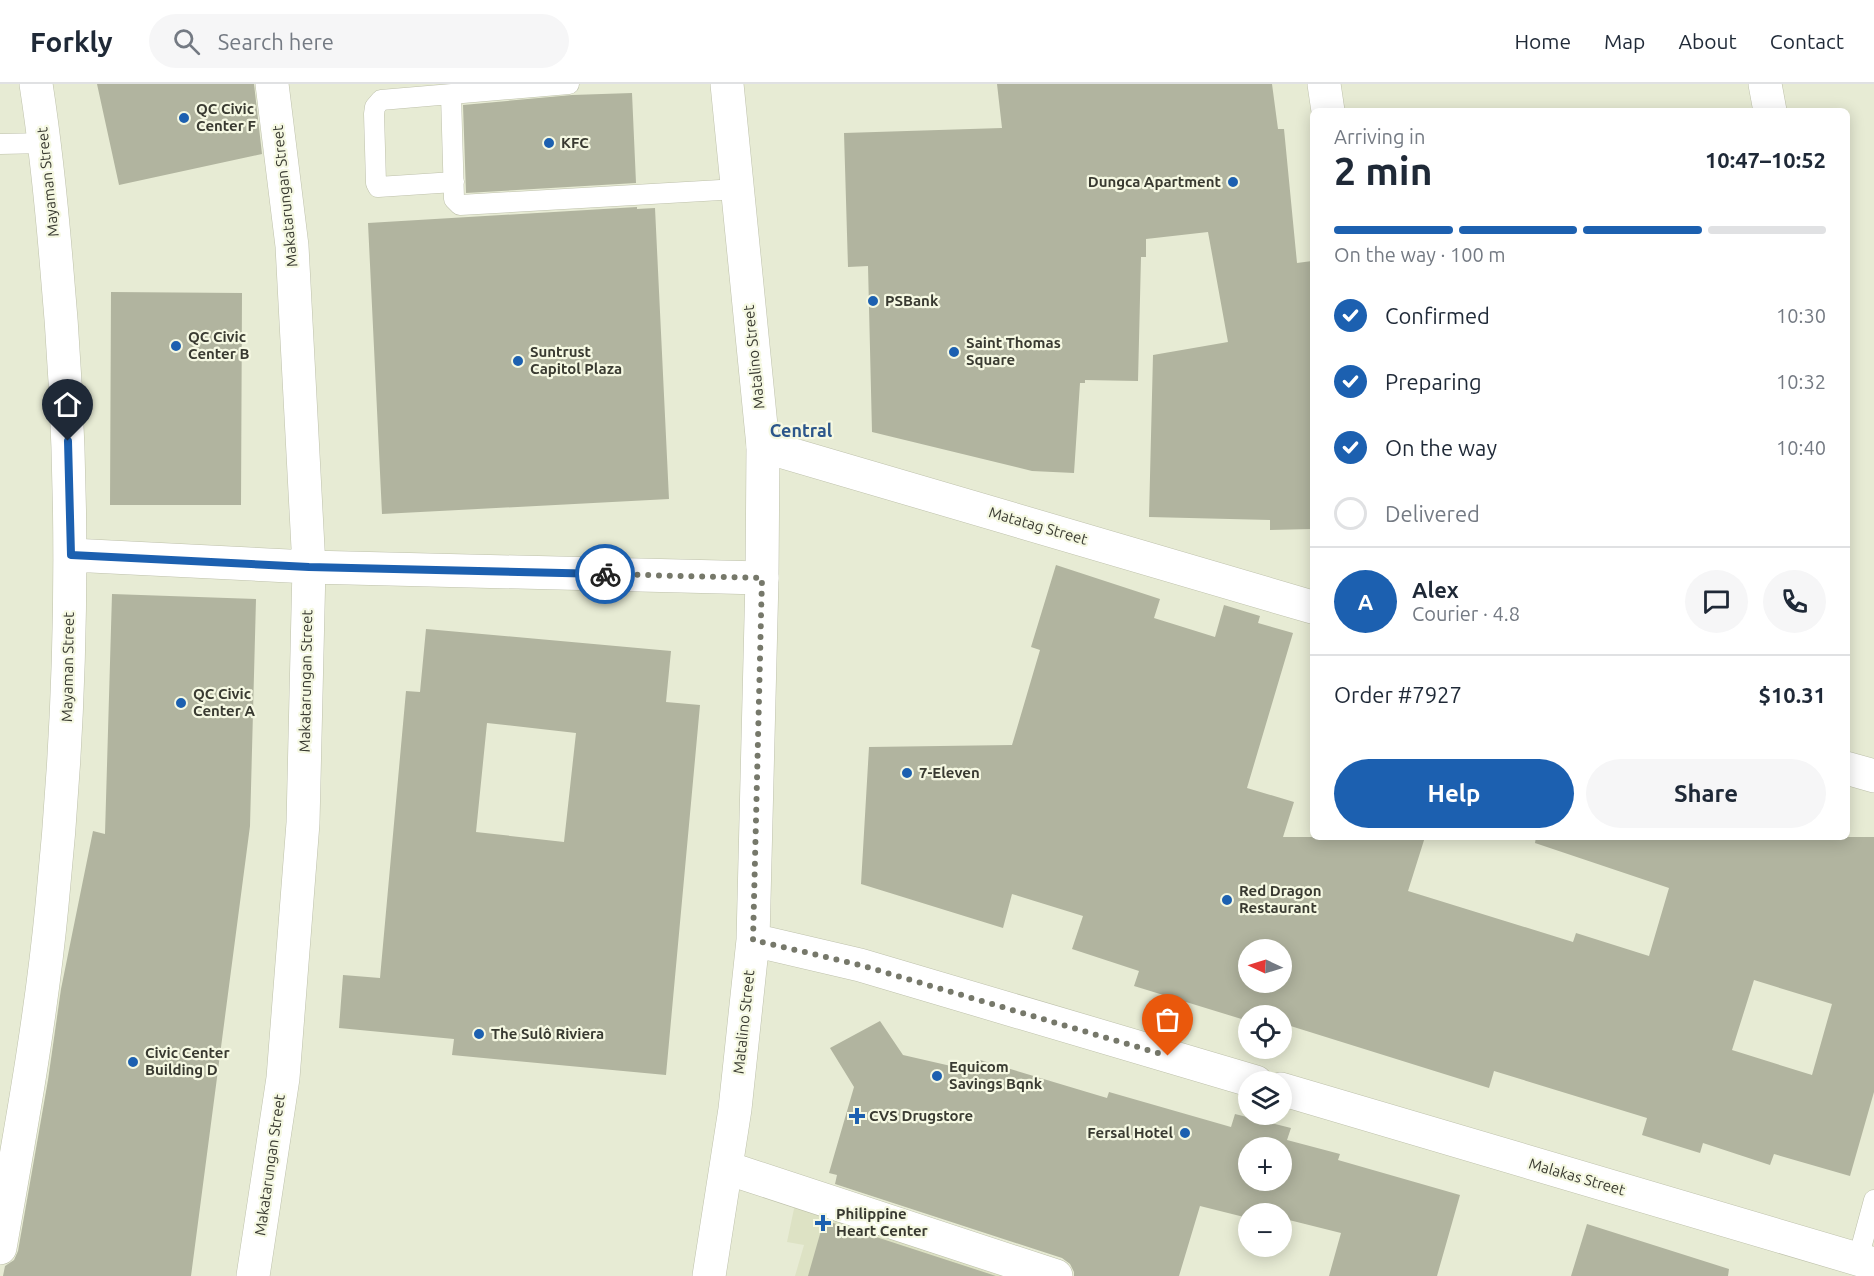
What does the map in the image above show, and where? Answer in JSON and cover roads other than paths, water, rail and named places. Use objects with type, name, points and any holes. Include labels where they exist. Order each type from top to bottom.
[{"type":"street","name":"Mayaman Street","points":[[0,1248],[29,1081],[52,907],[67,731],[71,555],[65,349],[45,143],[36,84]]},
{"type":"street","name":"Makatarungan Street","points":[[253,1276],[283,1078],[303,823],[309,567],[292,246],[272,84]]},
{"type":"street","name":"Matalino Street","points":[[709,1276],[735,1109],[753,940],[762,578],[763,446],[727,84]]},
{"type":"street","points":[[1324,84],[1328,108]]},
{"type":"street","points":[[1765,84],[1769,108]]},
{"type":"street","name":"Matatag Street","points":[[763,446],[1310,606]]},
{"type":"street","points":[[71,555],[309,567],[762,578]]},
{"type":"street","points":[[1850,769],[1874,776]]},
{"type":"street","points":[[753,940],[860,965],[1238,1077]]},
{"type":"street","name":"Malakas Street","points":[[1292,1092],[1866,1262]]},
{"type":"street","points":[[727,1168],[1056,1276]]},
{"type":"lane","points":[[454,182],[378,187],[374,114],[375,107],[381,100],[568,84]]},
{"type":"lane","points":[[451,95],[454,199],[460,205],[738,189]]},
{"type":"lane","points":[[0,144],[45,143]]},
{"type":"lane","points":[[1866,1262],[1874,1200]]},
{"type":"place","name":"QC Civic Center F","points":[[184,118]]},
{"type":"place","name":"KFC","points":[[549,143]]},
{"type":"place","name":"Dungca Apartment","points":[[1233,182]]},
{"type":"place","name":"PSBank","points":[[873,301]]},
{"type":"place","name":"QC Civic Center B","points":[[176,346]]},
{"type":"place","name":"Saint Thomas Square","points":[[954,352]]},
{"type":"place","name":"Suntrust Capitol Plaza","points":[[518,361]]},
{"type":"place","name":"QC Civic Center A","points":[[181,703]]},
{"type":"place","name":"7-Eleven","points":[[907,773]]},
{"type":"place","name":"Red Dragon Restaurant","points":[[1227,900]]},
{"type":"place","name":"The Sulô Riviera","points":[[479,1034]]},
{"type":"place","name":"Civic Center Building D","points":[[133,1062]]},
{"type":"place","name":"Equicom Savings Bqnk","points":[[937,1076]]},
{"type":"place","name":"CVS Drugstore","points":[[857,1116]]},
{"type":"place","name":"Fersal Hotel","points":[[1185,1133]]},
{"type":"place","name":"Philippine Heart Center","points":[[823,1223]]},
{"type":"district","name":"Central","points":[[801,431]]}]
